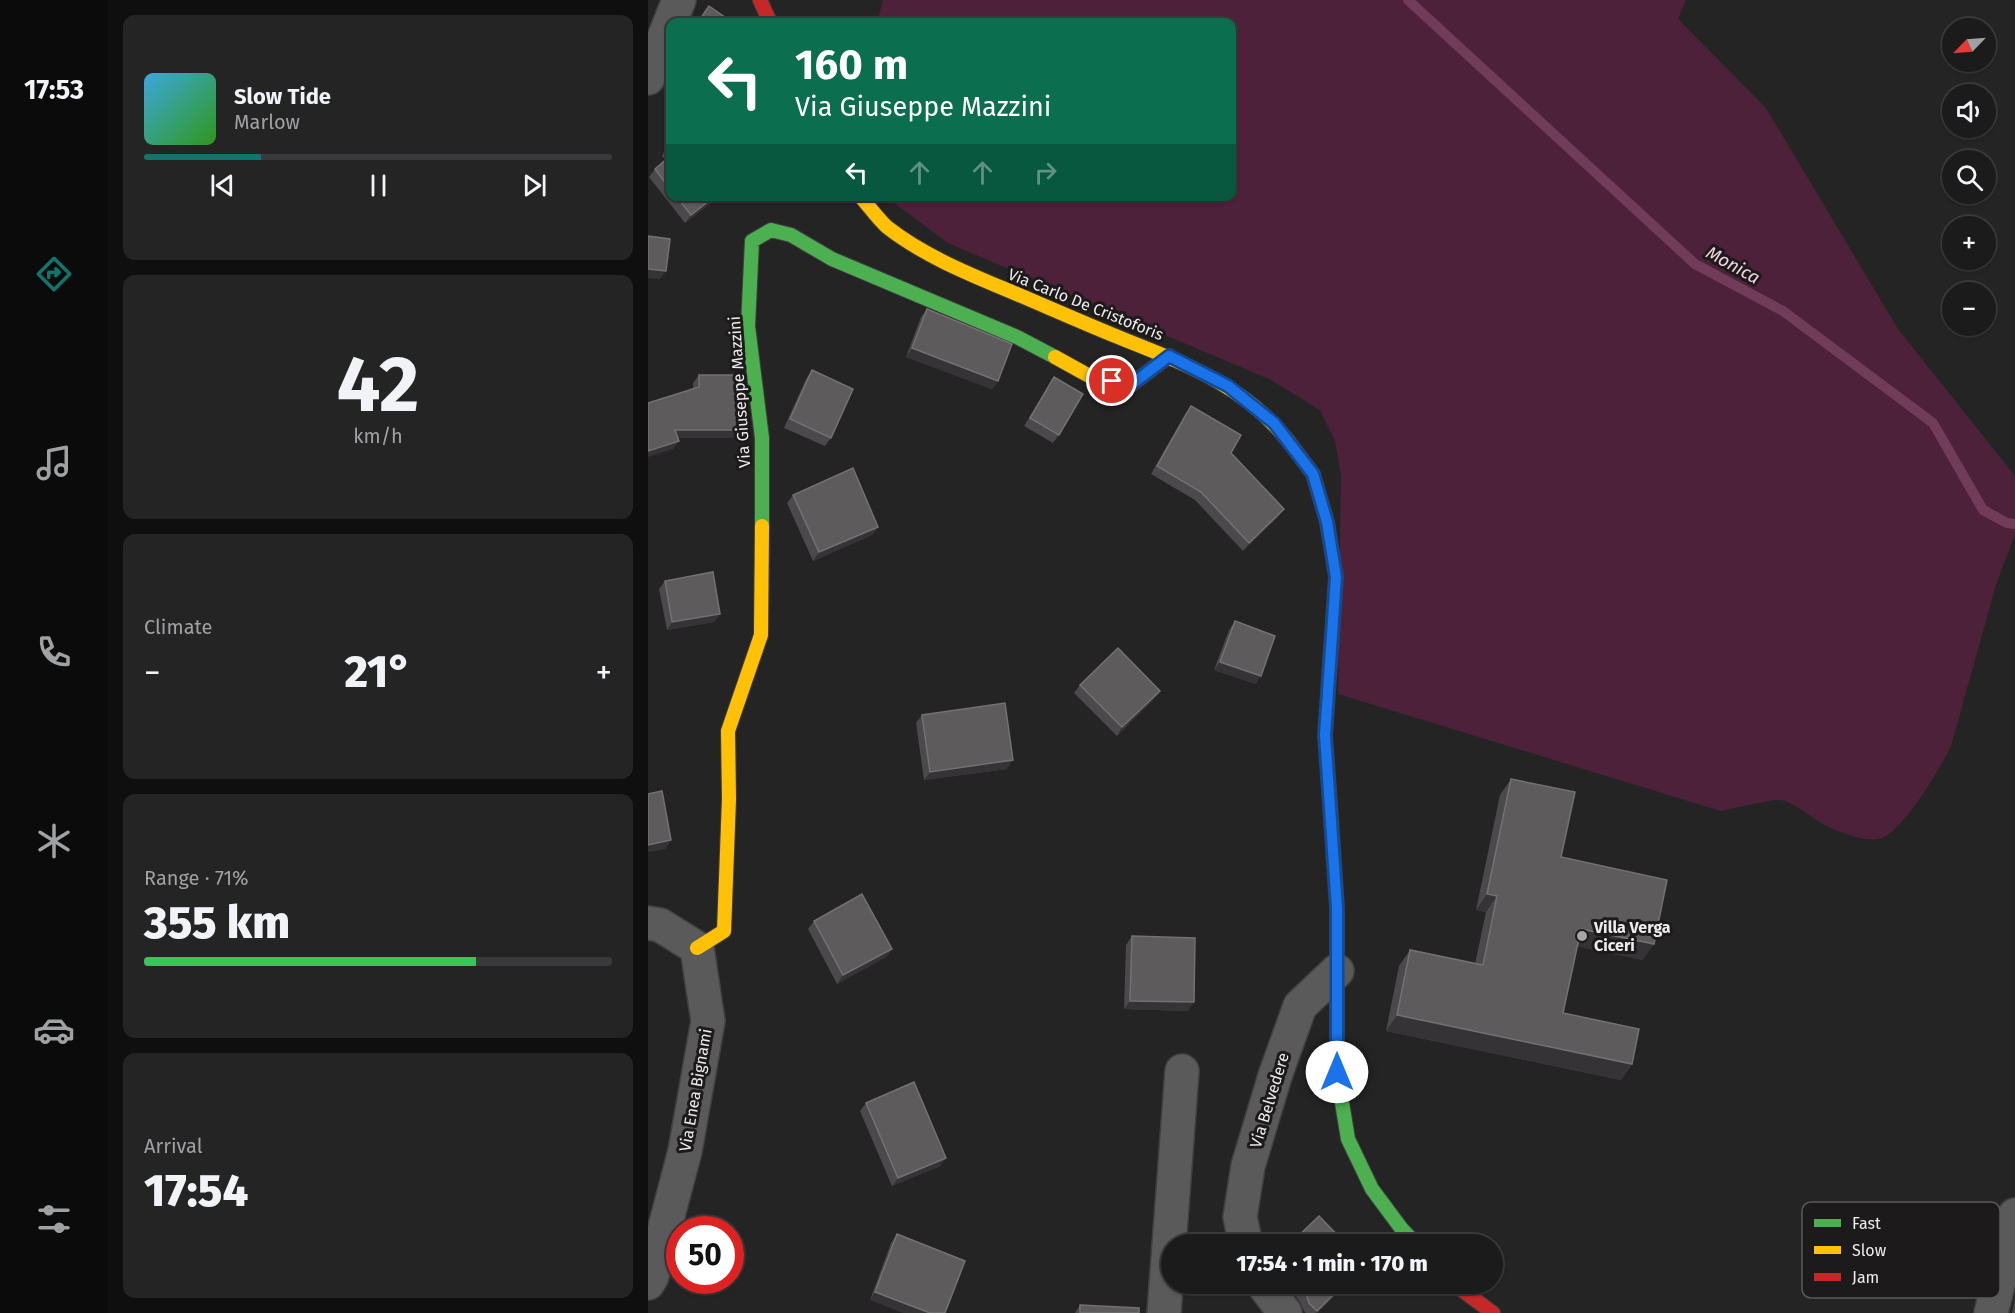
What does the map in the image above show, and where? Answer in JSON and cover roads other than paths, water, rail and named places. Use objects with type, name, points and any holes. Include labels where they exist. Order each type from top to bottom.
[{"type":"main road","points":[[759,0],[768,18]]},
{"type":"main road","name":"Via Carlo De Cristoforis","points":[[864,201],[886,226],[928,254],[969,274],[1113,335],[1169,356],[1228,386],[1274,423],[1313,474],[1327,522],[1336,577],[1325,735],[1337,908],[1337,1072],[1348,1139],[1372,1189],[1407,1234]]},
{"type":"main road","name":"Via Giuseppe Mazzini","points":[[697,948],[724,931],[729,799],[728,730],[761,635],[762,438],[748,326],[752,241],[771,230],[791,235],[832,259],[1017,337],[1093,378],[1132,384],[1169,356]]},
{"type":"main road","points":[[1467,1294],[1493,1313]]},
{"type":"street","points":[[671,18],[678,0]]},
{"type":"street","points":[[648,78],[666,31]]},
{"type":"street","points":[[648,923],[660,925],[697,948]]},
{"type":"street","name":"Via Enea Bignami","points":[[648,1283],[652,1276],[686,1150],[708,1021],[697,948]]},
{"type":"street","name":"Via Belvedere","points":[[1244,1234],[1240,1217],[1248,1166],[1275,1076],[1300,1006],[1337,971]]},
{"type":"street","points":[[1164,1313],[1182,1071]]},
{"type":"street","points":[[2000,1276],[2015,1215]]},
{"type":"street","points":[[1271,1294],[1285,1313]]},
{"type":"street","points":[[1991,1313],[1995,1298]]},
{"type":"waterway","name":"Monica","points":[[1408,0],[1695,264],[1783,311],[1933,423],[1983,510],[2007,523],[2015,524]]},
{"type":"place","name":"Villa Verga Ciceri","points":[[1582,936]]}]
